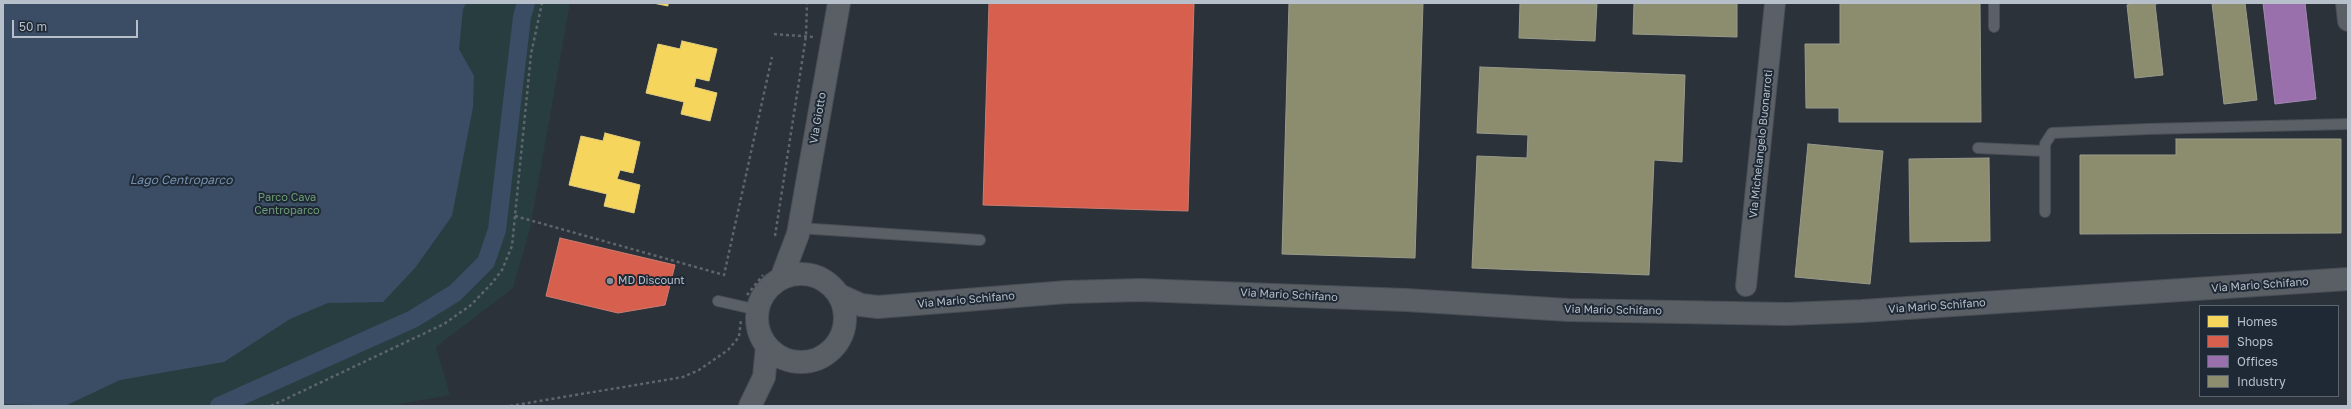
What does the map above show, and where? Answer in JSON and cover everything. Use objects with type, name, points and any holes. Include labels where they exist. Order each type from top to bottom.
[{"type":"street","name":"Via Giotto","points":[[816,276],[802,259],[798,231],[839,3]]},
{"type":"street","name":"Via Michelangelo Buonarroti","points":[[1746,286],[1775,3]]},
{"type":"street","points":[[2346,3],[2348,21]]},
{"type":"street","name":"Via Giotto","points":[[773,276],[798,231]]},
{"type":"street","points":[[842,335],[845,314],[839,295],[828,283],[816,276],[795,274],[773,276],[767,290],[749,308],[767,346],[784,359],[799,362],[813,361],[825,355],[835,346],[842,335],[878,307]]},
{"type":"street","name":"Via Mario Schifano","points":[[839,295],[861,305],[878,307],[1060,292],[1141,290],[1359,298],[1568,310],[1787,314],[1862,311],[2348,279]]},
{"type":"street","points":[[753,401],[764,378],[767,346]]},
{"type":"street","points":[[753,401],[778,373],[799,362]]},
{"type":"lane","points":[[1994,3],[1994,27]]},
{"type":"lane","points":[[2045,212],[2045,144],[2052,133],[2148,128],[2348,124]]},
{"type":"lane","points":[[1978,148],[2045,151]]},
{"type":"lane","points":[[798,231],[980,240]]},
{"type":"lane","points":[[718,301],[749,308]]},
{"type":"path","points":[[271,406],[444,324],[458,315],[492,283],[502,270],[512,246],[531,54],[542,3]]},
{"type":"path","points":[[775,238],[806,36],[807,3]]},
{"type":"path","points":[[774,34],[832,37]]},
{"type":"path","points":[[514,216],[724,275],[772,57]]},
{"type":"path","points":[[510,406],[683,377],[699,370],[728,350],[739,337],[749,308],[755,283],[773,276]]},
{"type":"green space","name":"Lago Centroparco","points":[[3,3],[570,3],[530,229],[513,288],[436,347],[450,395],[390,406],[3,406]]},
{"type":"water","name":"Lago Centroparco","points":[[3,3],[466,3],[463,9],[459,49],[474,76],[473,107],[452,216],[415,268],[383,302],[328,303],[290,319],[224,362],[120,380],[65,406],[3,404]]},
{"type":"building: Homes","points":[[653,3],[668,3],[668,6]]},
{"type":"building: Homes","points":[[682,41],[717,49],[709,81],[696,78],[694,87],[717,93],[710,121],[681,114],[684,102],[646,93],[658,44],[680,49]]},
{"type":"building: Homes","points":[[605,133],[640,142],[633,173],[620,170],[617,179],[640,185],[634,213],[604,206],[607,194],[569,185],[581,136],[603,141]]},
{"type":"building: Shops","points":[[989,3],[1194,3],[1188,211],[983,205]]},
{"type":"building: Shops","name":"MD Discount","points":[[560,238],[675,265],[665,305],[618,313],[546,296]]},
{"type":"building: Offices","points":[[2263,3],[2305,3],[2316,99],[2275,104]]},
{"type":"building: Industry","points":[[1289,3],[1423,3],[1415,258],[1282,254]]},
{"type":"building: Industry","points":[[1520,3],[1597,3],[1595,41],[1519,38]]},
{"type":"building: Industry","points":[[1634,3],[1737,3],[1737,37],[1633,34]]},
{"type":"building: Industry","points":[[1840,3],[1980,3],[1981,122],[1839,122],[1839,108],[1806,108],[1805,44],[1840,44]]},
{"type":"building: Industry","points":[[2134,3],[2163,3],[2155,4],[2163,75],[2135,78],[2127,5]]},
{"type":"building: Industry","points":[[2212,3],[2245,3],[2257,100],[2224,104]]},
{"type":"building: Industry","points":[[1480,67],[1685,75],[1682,162],[1654,160],[1649,275],[1472,268],[1477,156],[1527,158],[1528,135],[1477,133]]},
{"type":"building: Industry","points":[[2176,139],[2341,139],[2341,233],[2080,234],[2080,155],[2176,155]]},
{"type":"building: Industry","points":[[1808,144],[1883,151],[1870,284],[1795,277]]},
{"type":"building: Industry","points":[[1989,158],[1990,241],[1910,242],[1909,159]]},
{"type":"waterway","points":[[219,406],[413,319],[455,293],[486,262],[497,230],[522,17],[526,3]]},
{"type":"place","name":"MD Discount","points":[[610,281]]},
{"type":"park label","name":"Parco Cava Centroparco","points":[[287,204]]}]
